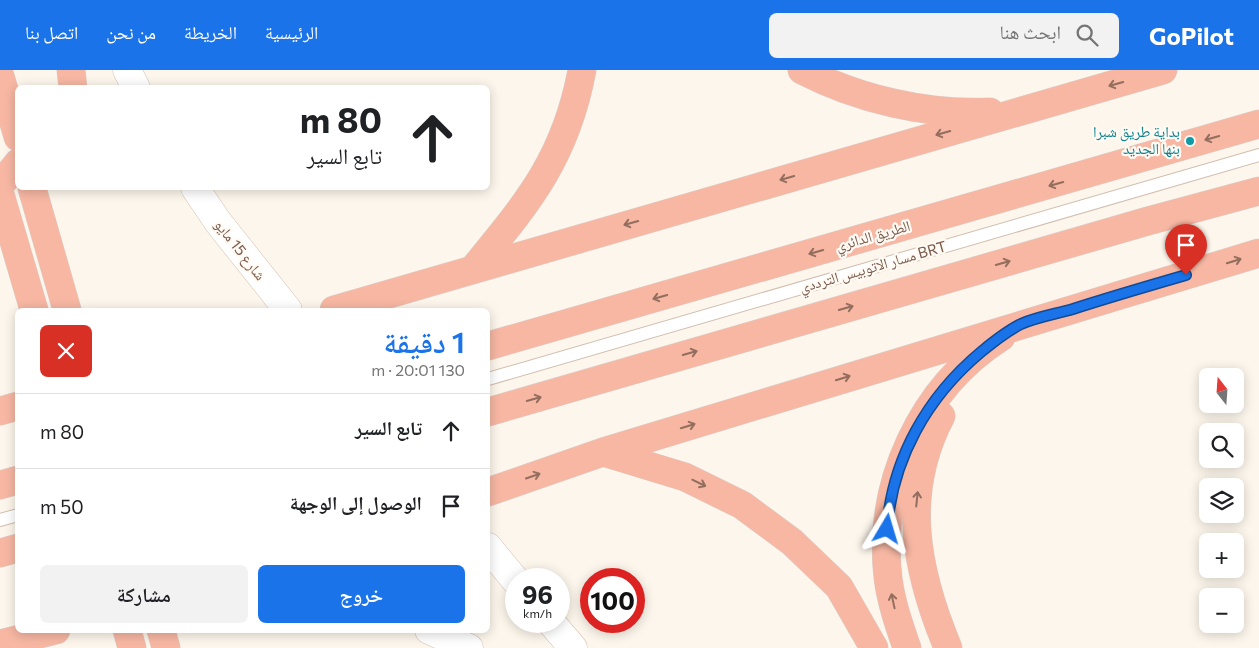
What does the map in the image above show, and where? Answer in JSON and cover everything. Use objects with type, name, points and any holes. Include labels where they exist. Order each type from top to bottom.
[{"type":"highway","points":[[71,70],[73,85]]},
{"type":"highway","points":[[475,267],[527,204],[544,178],[570,120],[582,70]]},
{"type":"highway","points":[[802,70],[856,93],[897,104],[939,110],[981,112],[1024,110]]},
{"type":"highway","points":[[341,308],[475,267],[1163,70]]},
{"type":"highway","points":[[0,76],[15,127]]},
{"type":"highway","name":"الطريق الدائري","points":[[490,345],[1259,124]]},
{"type":"highway","points":[[0,185],[15,167]]},
{"type":"highway","points":[[33,190],[66,308]]},
{"type":"highway","points":[[490,411],[1138,223],[1259,191]]},
{"type":"highway","points":[[0,194],[33,308]]},
{"type":"highway","points":[[490,491],[603,452],[1259,253]]},
{"type":"highway","points":[[907,648],[895,612],[887,562],[889,512],[896,478],[919,424],[943,389],[973,359],[1021,324]]},
{"type":"highway","points":[[948,648],[929,594],[916,537],[916,500],[921,472],[928,445],[952,397],[983,357],[1021,324]]},
{"type":"highway","points":[[0,411],[15,407]]},
{"type":"highway","points":[[603,452],[685,477],[742,505],[792,542],[839,587],[874,648]]},
{"type":"highway","points":[[0,485],[15,481]]},
{"type":"highway","points":[[0,553],[15,549]]},
{"type":"highway","points":[[0,644],[44,633]]},
{"type":"highway","points":[[128,633],[132,648]]},
{"type":"highway","points":[[162,633],[166,648]]},
{"type":"main road","points":[[127,70],[134,85]]},
{"type":"main road","name":"شارع 15 مايو","points":[[196,190],[218,222],[286,308]]},
{"type":"main road","points":[[490,549],[505,568]]},
{"type":"main road","points":[[436,633],[469,648]]},
{"type":"main road","points":[[560,633],[573,648]]},
{"type":"lane","name":"مسار الاتوبيس الترددي BRT","points":[[490,378],[1259,155]]},
{"type":"lane","points":[[0,520],[15,517]]},
{"type":"place","name":"بداية طريق شبرا بنها الجديد","points":[[1190,141]]},
{"type":"route","points":[[887,529],[896,478],[908,446],[923,416],[943,389],[966,364],[992,343],[1021,324],[1186,275]]}]
